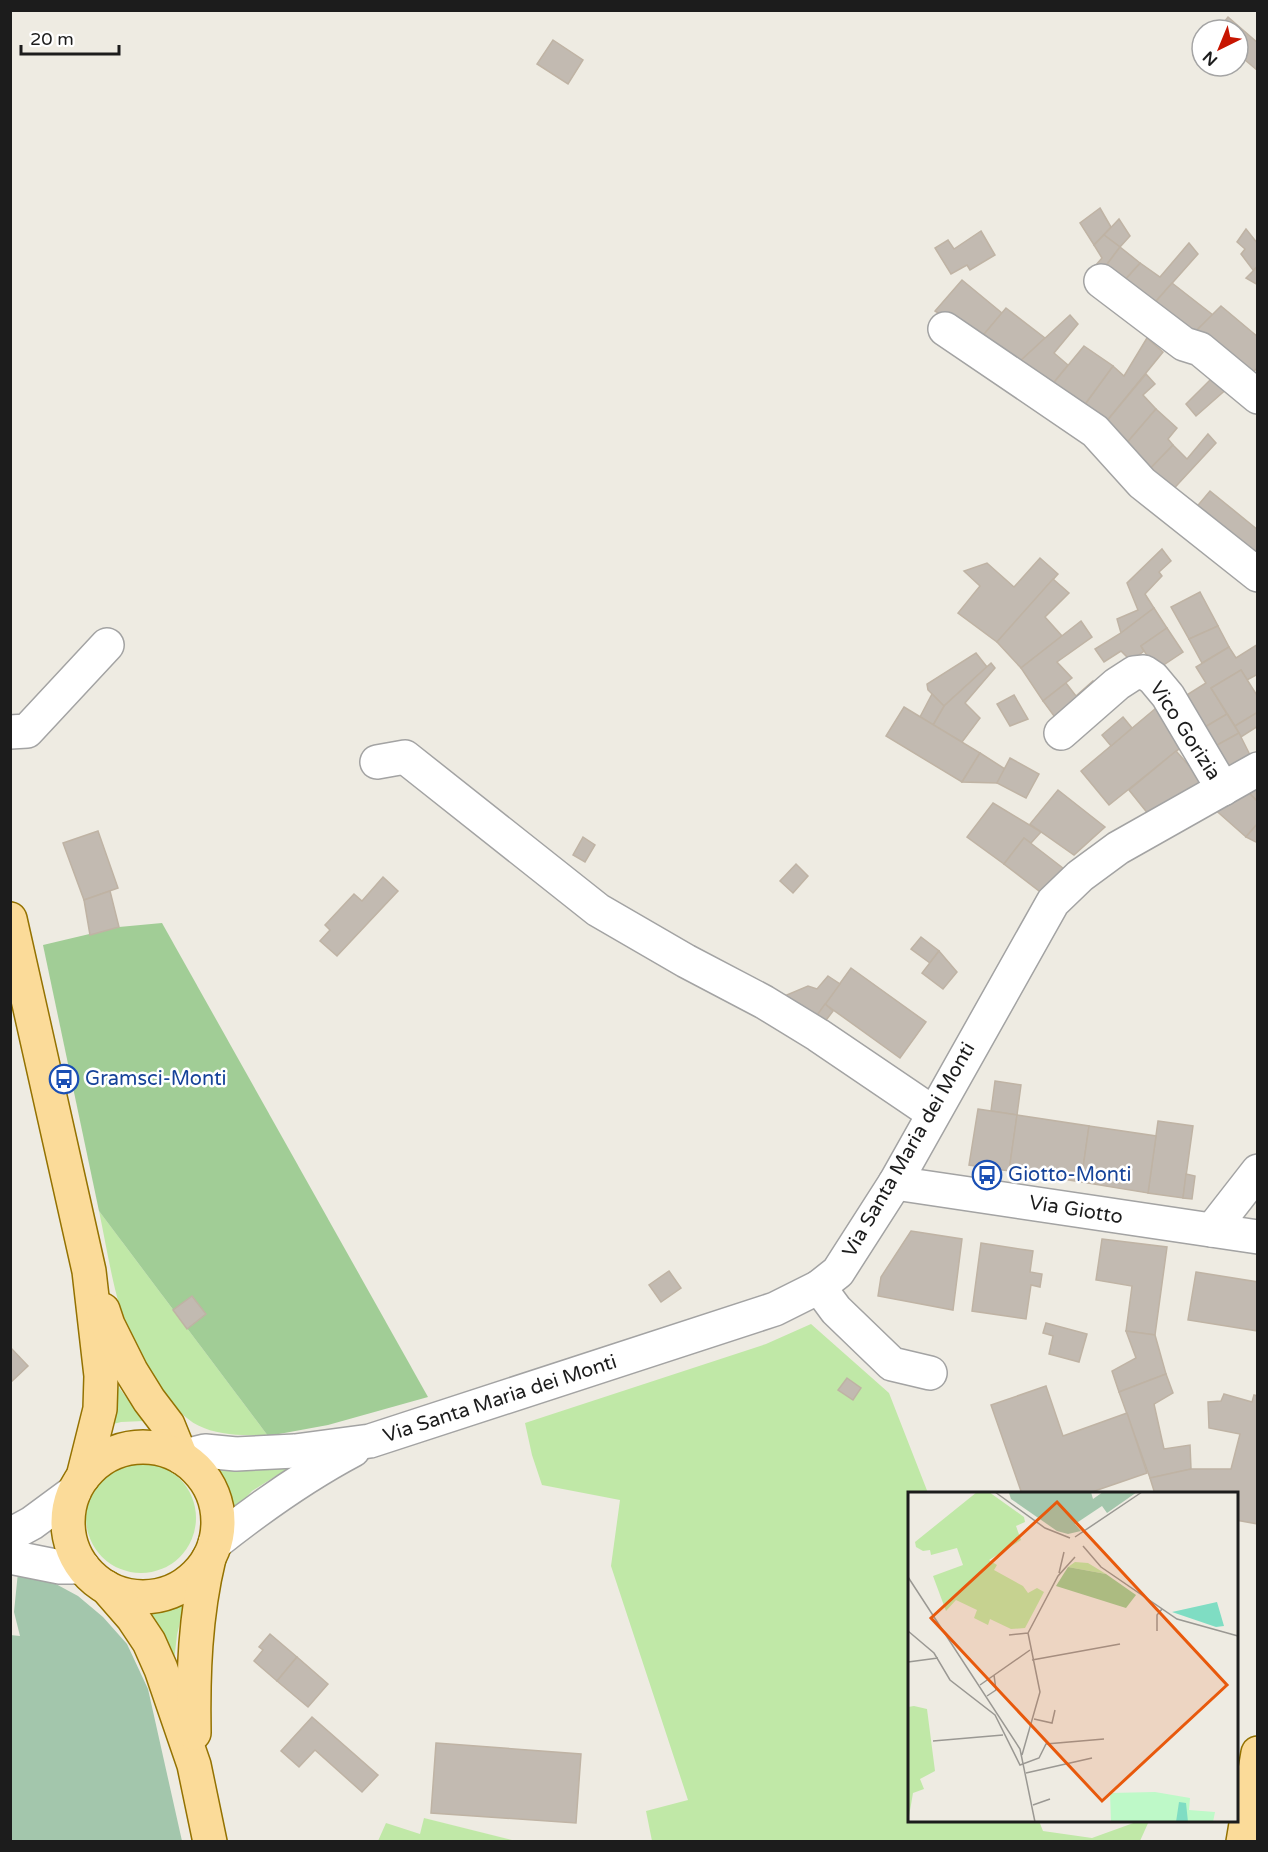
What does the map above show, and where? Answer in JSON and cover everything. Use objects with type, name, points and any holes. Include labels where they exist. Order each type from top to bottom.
[{"type":"main road","points":[[10,920],[89,1271],[101,1376],[100,1409],[69,1511],[69,1531],[74,1550],[95,1577],[133,1618],[149,1642],[162,1670],[194,1765],[210,1842]]},
{"type":"main road","points":[[89,1271],[108,1325],[131,1371],[149,1400],[193,1454],[196,1468],[207,1482],[218,1511],[218,1527],[201,1593],[193,1677],[194,1765]]},
{"type":"main road","points":[[78,1484],[96,1463],[128,1448],[147,1447],[193,1454]]},
{"type":"main road","points":[[95,1577],[122,1594],[139,1597],[157,1596],[189,1582],[200,1571],[212,1551]]},
{"type":"main road","points":[[1243,1842],[1257,1753]]},
{"type":"street","points":[[1101,281],[1184,344],[1200,349],[1257,397]]},
{"type":"street","points":[[945,329],[1095,431],[1142,483],[1257,575]]},
{"type":"street","points":[[10,732],[27,731],[107,645]]},
{"type":"street","name":"Vico Gorizia","points":[[1061,733],[1117,684],[1134,673],[1144,672],[1153,678],[1167,696],[1223,789]]},
{"type":"street","points":[[377,762],[405,757],[598,910],[809,1029],[933,1113]]},
{"type":"street","name":"Via Santa Maria dei Monti","points":[[370,1441],[775,1309],[819,1287],[838,1272],[895,1183],[1053,902],[1080,876],[1118,848],[1257,770]]},
{"type":"street","points":[[1212,1230],[1257,1171]]},
{"type":"street","name":"Via Giotto","points":[[895,1183],[1257,1237]]},
{"type":"street","points":[[819,1287],[836,1310],[892,1364],[930,1373]]},
{"type":"street","points":[[193,1454],[295,1451],[370,1441]]},
{"type":"street","points":[[212,1551],[282,1492],[370,1441]]},
{"type":"street","points":[[10,1535],[32,1523],[78,1484]]},
{"type":"street","points":[[10,1557],[95,1577]]},
{"type":"green space","points":[[162,923],[428,1397],[328,1425],[268,1436],[99,1211],[43,945],[119,927]]},
{"type":"green space","points":[[99,1211],[268,1436],[227,1434],[198,1426],[180,1412],[152,1378],[139,1357],[121,1310]]},
{"type":"green space","points":[[811,1324],[889,1393],[928,1492],[908,1492],[908,1822],[1039,1822],[1043,1831],[1092,1838],[1136,1822],[1149,1822],[1140,1841],[652,1841],[646,1811],[688,1800],[611,1566],[620,1500],[542,1485],[525,1423],[766,1344]]},
{"type":"green space","points":[[107,1363],[120,1389],[144,1421],[121,1422],[102,1427]]},
{"type":"green space","points":[[141,1463],[162,1467],[180,1479],[192,1497],[196,1518],[192,1539],[180,1557],[162,1569],[141,1573],[120,1569],[102,1557],[90,1539],[86,1518],[90,1497],[102,1479],[120,1467]]},
{"type":"green space","points":[[215,1466],[287,1469],[252,1491],[231,1514],[227,1487]]},
{"type":"green space","points":[[18,1572],[54,1583],[78,1596],[103,1617],[127,1644],[148,1689],[182,1841],[11,1841],[10,1635],[20,1636],[14,1612]]},
{"type":"green space","points":[[181,1598],[185,1600],[177,1635],[173,1670],[149,1613],[166,1609]]},
{"type":"green space","points":[[424,1818],[516,1841],[378,1841],[386,1823],[420,1834]]},
{"type":"building","points":[[1250,36],[1258,43],[1258,71],[1250,64]]},
{"type":"building","points":[[553,40],[583,60],[568,84],[537,64]]},
{"type":"building","points":[[1100,208],[1111,227],[1094,245],[1080,223]]},
{"type":"building","points":[[1119,219],[1130,236],[1120,247],[1104,235]]},
{"type":"building","points":[[1246,229],[1258,244],[1258,266],[1253,270],[1241,254],[1245,249],[1237,242]]},
{"type":"building","points":[[981,231],[995,255],[970,270],[967,265],[951,274],[935,248],[948,240],[954,249]]},
{"type":"building","points":[[1104,235],[1120,247],[1102,271],[1095,266],[1102,258],[1094,245]]},
{"type":"building","points":[[1189,243],[1198,254],[1151,307],[1121,284],[1140,263],[1160,277]]},
{"type":"building","points":[[1120,247],[1140,263],[1121,284],[1102,271]]},
{"type":"building","points":[[1258,266],[1258,285],[1246,278]]},
{"type":"building","points":[[962,280],[1002,313],[980,339],[935,311]]},
{"type":"building","points":[[1172,283],[1213,315],[1191,336],[1151,307]]},
{"type":"building","points":[[1221,306],[1258,337],[1258,367],[1248,378],[1195,332]]},
{"type":"building","points":[[1006,308],[1045,338],[1017,364],[980,339]]},
{"type":"building","points":[[1070,315],[1078,324],[1054,353],[1068,365],[1051,386],[1017,364]]},
{"type":"building","points":[[1147,338],[1163,352],[1106,422],[1083,407],[1113,366],[1124,376]]},
{"type":"building","points":[[1084,346],[1113,366],[1083,407],[1051,386]]},
{"type":"building","points":[[1217,373],[1229,387],[1196,416],[1186,404]]},
{"type":"building","points":[[1146,374],[1155,384],[1143,395],[1156,409],[1125,445],[1106,422]]},
{"type":"building","points":[[1156,409],[1177,428],[1168,439],[1173,445],[1144,475],[1125,445]]},
{"type":"building","points":[[1208,434],[1216,443],[1167,496],[1144,475],[1173,445],[1187,459]]},
{"type":"building","points":[[1210,491],[1258,530],[1258,566],[1189,516]]},
{"type":"building","points":[[1162,549],[1171,561],[1159,572],[1162,576],[1145,594],[1154,608],[1121,633],[1117,619],[1138,610],[1127,583]]},
{"type":"building","points":[[1040,558],[1058,574],[997,642],[958,613],[980,586],[964,571],[987,563],[1014,587]]},
{"type":"building","points":[[1053,579],[1069,593],[1045,617],[1062,636],[1021,668],[997,642]]},
{"type":"building","points":[[1200,592],[1218,626],[1189,639],[1171,607]]},
{"type":"building","points":[[1154,608],[1167,628],[1141,646],[1144,651],[1131,661],[1121,651],[1104,662],[1095,649]]},
{"type":"building","points":[[1081,621],[1092,637],[1057,662],[1072,678],[1043,701],[1021,668]]},
{"type":"building","points":[[1218,626],[1229,647],[1202,663],[1189,639]]},
{"type":"building","points":[[1167,628],[1183,652],[1156,670],[1141,646]]},
{"type":"building","points":[[1258,644],[1258,674],[1247,680],[1241,670],[1211,688],[1227,714],[1200,730],[1182,698],[1206,683],[1196,667],[1229,647],[1236,658]]},
{"type":"building","points":[[976,653],[987,667],[944,706],[928,690],[927,684]]},
{"type":"building","points":[[991,663],[995,668],[965,703],[980,718],[962,742],[933,725],[944,706]]},
{"type":"building","points":[[1241,670],[1258,697],[1258,712],[1235,726],[1211,688]]},
{"type":"building","points":[[1093,681],[1098,690],[1057,720],[1043,701],[1066,683],[1076,696]]},
{"type":"building","points":[[932,694],[944,706],[933,725],[920,717]]},
{"type":"building","points":[[1014,695],[1028,719],[1010,726],[997,704]]},
{"type":"building","points":[[1162,703],[1189,741],[1109,805],[1081,771]]},
{"type":"building","points":[[904,707],[980,753],[962,782],[886,736]]},
{"type":"building","points":[[1258,712],[1258,726],[1241,737],[1235,726]]},
{"type":"building","points":[[1227,714],[1239,733],[1210,749],[1200,730]]},
{"type":"building","points":[[1123,717],[1132,728],[1111,746],[1102,735]]},
{"type":"building","points":[[1239,733],[1251,757],[1225,775],[1210,749]]},
{"type":"building","points":[[1176,751],[1203,781],[1149,815],[1129,790]]},
{"type":"building","points":[[980,753],[1005,769],[997,783],[962,782]]},
{"type":"building","points":[[1010,758],[1039,774],[1026,798],[997,783]]},
{"type":"building","points":[[1258,783],[1258,802],[1246,790]]},
{"type":"building","points":[[1058,790],[1105,827],[1074,855],[1030,824]]},
{"type":"building","points":[[1246,790],[1258,802],[1258,823],[1246,837],[1212,807]]},
{"type":"building","points":[[993,803],[1041,832],[1031,843],[1024,838],[1004,864],[967,837]]},
{"type":"building","points":[[1258,823],[1258,843],[1246,837]]},
{"type":"building","points":[[98,831],[118,888],[84,900],[63,843]]},
{"type":"building","points":[[583,837],[595,845],[585,862],[573,855]]},
{"type":"building","points":[[1024,838],[1068,872],[1043,894],[1004,864]]},
{"type":"building","points":[[796,864],[808,876],[793,893],[780,881]]},
{"type":"building","points":[[383,877],[398,891],[337,956],[320,941],[330,930],[325,925],[354,894],[362,901]]},
{"type":"building","points":[[110,891],[119,927],[90,935],[84,900]]},
{"type":"building","points":[[921,937],[939,951],[930,963],[911,949]]},
{"type":"building","points":[[939,951],[957,972],[943,989],[922,973]]},
{"type":"building","points":[[851,968],[926,1022],[900,1058],[825,1004]]},
{"type":"building","points":[[828,976],[840,984],[813,1021],[777,999],[808,986],[817,989]]},
{"type":"building","points":[[825,1004],[833,1011],[821,1027],[813,1021]]},
{"type":"building","points":[[995,1081],[1021,1085],[1017,1115],[991,1111]]},
{"type":"building","points":[[978,1109],[1017,1115],[1009,1171],[969,1165]]},
{"type":"building","points":[[1017,1115],[1089,1126],[1081,1182],[1009,1171]]},
{"type":"building","points":[[1158,1121],[1193,1126],[1183,1198],[1148,1193]]},
{"type":"building","points":[[1089,1126],[1156,1136],[1148,1193],[1081,1182]]},
{"type":"building","points":[[1186,1174],[1195,1176],[1192,1199],[1183,1198]]},
{"type":"building","points":[[911,1231],[962,1239],[953,1310],[878,1296],[881,1277]]},
{"type":"building","points":[[1102,1239],[1167,1247],[1155,1335],[1126,1331],[1132,1286],[1096,1280]]},
{"type":"building","points":[[981,1243],[1033,1251],[1030,1272],[1042,1274],[1040,1287],[1031,1285],[1026,1319],[972,1311]]},
{"type":"building","points":[[669,1271],[681,1288],[661,1302],[649,1285]]},
{"type":"building","points":[[1196,1272],[1258,1282],[1258,1331],[1188,1320]]},
{"type":"building","points":[[192,1296],[206,1314],[187,1329],[173,1310]]},
{"type":"building","points":[[1046,1323],[1087,1334],[1079,1362],[1049,1354],[1053,1336],[1043,1333]]},
{"type":"building","points":[[1126,1331],[1155,1335],[1166,1374],[1119,1392],[1112,1371],[1136,1358]]},
{"type":"building","points":[[10,1347],[28,1366],[10,1383]]},
{"type":"building","points":[[1166,1374],[1173,1393],[1154,1404],[1164,1449],[1190,1445],[1191,1469],[1150,1478],[1119,1392]]},
{"type":"building","points":[[847,1378],[861,1388],[853,1400],[838,1390]]},
{"type":"building","points":[[1046,1386],[1063,1436],[1127,1413],[1147,1473],[1092,1492],[1021,1492],[991,1405]]},
{"type":"building","points":[[1224,1394],[1252,1402],[1254,1395],[1258,1396],[1258,1524],[1238,1520],[1238,1492],[1154,1492],[1150,1478],[1191,1469],[1231,1469],[1240,1434],[1209,1428],[1208,1402],[1221,1401]]},
{"type":"building","points":[[270,1634],[297,1657],[277,1681],[254,1661],[263,1650],[259,1647]]},
{"type":"building","points":[[297,1657],[328,1684],[308,1707],[277,1681]]},
{"type":"building","points":[[312,1717],[378,1775],[362,1792],[315,1750],[299,1767],[281,1751]]},
{"type":"building","points":[[436,1743],[581,1754],[576,1823],[431,1813]]},
{"type":"place","name":"Gramsci-Monti","points":[[64,1079]]},
{"type":"place","name":"Giotto-Monti","points":[[987,1175]]}]
